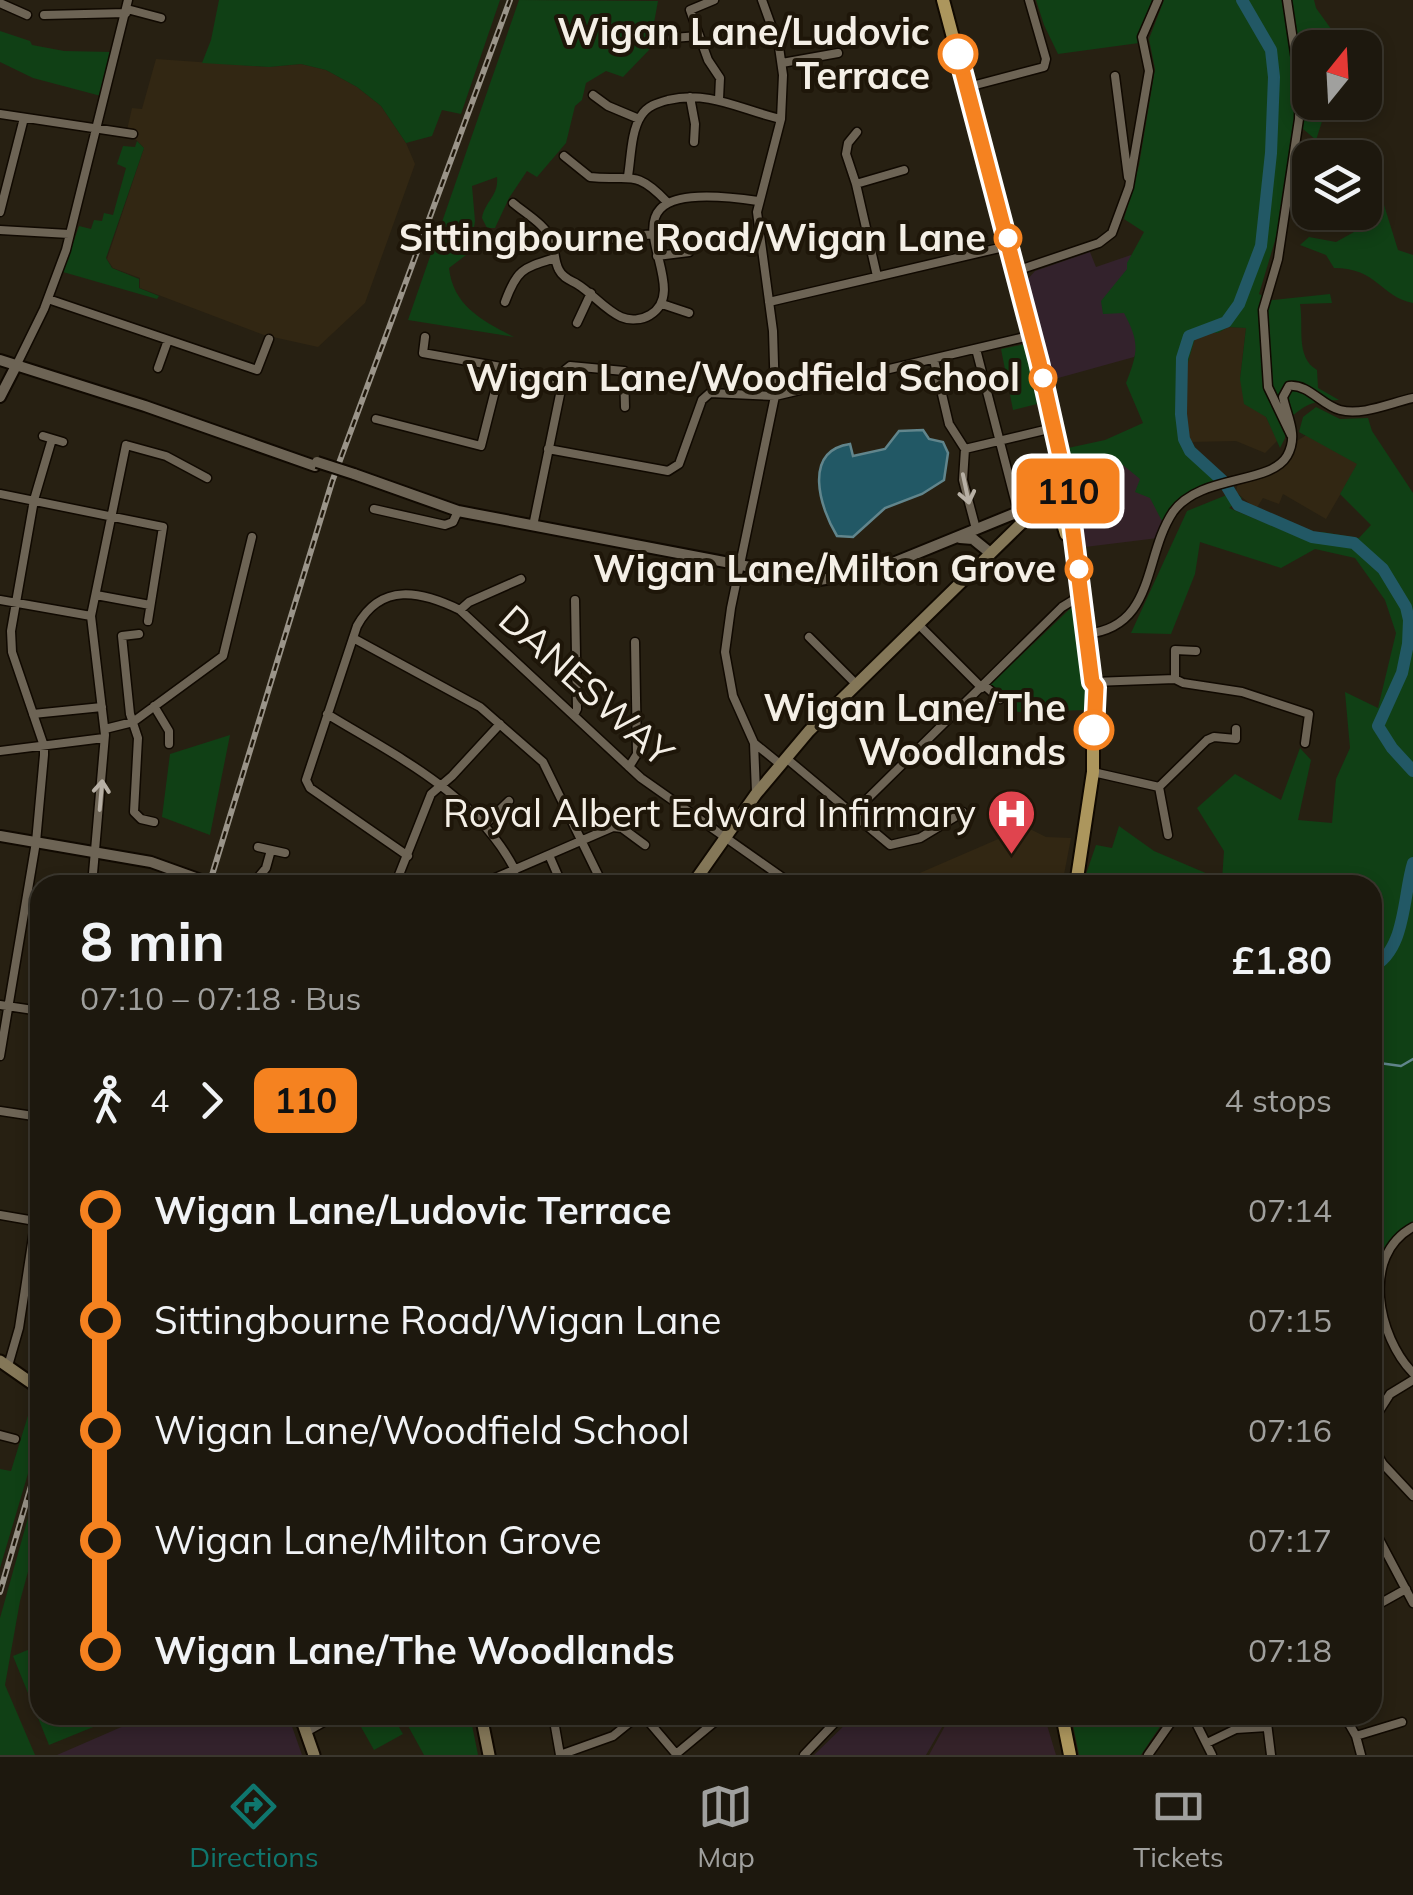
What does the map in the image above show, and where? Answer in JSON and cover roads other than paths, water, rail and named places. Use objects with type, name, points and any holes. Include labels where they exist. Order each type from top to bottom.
[{"type":"highway","points":[[943,0],[1010,246],[1068,493],[1092,682],[1088,691],[1094,709],[1093,772],[1078,875]]},
{"type":"highway","points":[[1040,500],[1058,449]]},
{"type":"highway","points":[[1040,500],[1057,484],[1068,493]]},
{"type":"highway","points":[[1053,506],[1064,504],[1068,493]]},
{"type":"highway","points":[[1040,500],[1053,506],[1064,524],[1074,587],[1080,595]]},
{"type":"highway","points":[[1064,1725],[1070,1755]]},
{"type":"main road","points":[[699,875],[783,761],[984,548],[1040,500]]},
{"type":"main road","points":[[4,1364],[30,1382]]},
{"type":"main road","points":[[304,1725],[314,1755]]},
{"type":"main road","points":[[483,1725],[488,1755]]},
{"type":"street","points":[[714,0],[690,10],[720,78],[719,99]]},
{"type":"street","points":[[756,794],[758,767],[754,743],[733,696],[726,652],[731,608],[775,396],[770,302],[758,229],[758,201],[781,119],[782,63],[762,0]]},
{"type":"street","points":[[968,87],[1044,66],[1046,59],[1029,0]]},
{"type":"street","points":[[1016,271],[1108,239],[1124,205],[1129,182],[1149,71],[1142,37],[1158,0]]},
{"type":"street","points":[[1288,0],[1300,87],[1300,119],[1278,259],[1263,310],[1268,387],[1292,436]]},
{"type":"street","points":[[0,3],[28,15]]},
{"type":"street","points":[[1,394],[48,298],[70,234],[127,7]]},
{"type":"street","points":[[44,15],[127,7],[161,19]]},
{"type":"street","points":[[672,38],[699,36]]},
{"type":"street","points":[[782,63],[831,51]]},
{"type":"street","points":[[1115,76],[1129,182]]},
{"type":"street","points":[[592,95],[639,119]]},
{"type":"street","points":[[628,176],[639,119],[650,106],[690,96],[719,99],[781,119]]},
{"type":"street","points":[[690,96],[695,145]]},
{"type":"street","points":[[0,114],[133,134]]},
{"type":"street","points":[[0,212],[24,118]]},
{"type":"street","points":[[857,132],[848,143],[846,154],[877,276]]},
{"type":"street","points":[[567,162],[590,177],[628,176],[651,186],[668,202]]},
{"type":"street","points":[[0,164],[12,166]]},
{"type":"street","points":[[856,184],[904,170]]},
{"type":"street","points":[[514,203],[520,214],[549,234],[564,276],[616,314],[632,319],[651,315],[662,304],[665,287],[652,234],[659,211],[668,202],[684,196],[714,194],[758,201]]},
{"type":"street","points":[[0,230],[70,234]]},
{"type":"street","points":[[614,239],[652,234]]},
{"type":"street","points":[[770,302],[1010,246]]},
{"type":"street","points":[[657,256],[691,252]]},
{"type":"street","points":[[505,296],[526,267],[555,258]]},
{"type":"street","points":[[577,323],[591,293]]},
{"type":"street","points":[[48,298],[258,370],[269,340]]},
{"type":"street","points":[[662,304],[691,314]]},
{"type":"street","points":[[548,449],[668,471],[679,464],[707,394],[775,396],[1032,335]]},
{"type":"street","points":[[425,337],[422,358],[501,368],[559,388]]},
{"type":"street","points":[[158,368],[168,340]]},
{"type":"street","points":[[0,360],[458,511],[802,579],[836,579],[871,572],[976,529],[1016,518],[976,349]]},
{"type":"street","points":[[934,360],[950,428],[965,448],[963,480],[984,548]]},
{"type":"street","points":[[533,526],[562,374],[570,366],[619,369],[627,376],[625,406]]},
{"type":"street","points":[[376,419],[481,446],[501,368]]},
{"type":"street","points":[[0,374],[1,394]]},
{"type":"street","points":[[1086,634],[1110,630],[1128,616],[1145,589],[1173,513],[1195,493],[1280,464],[1286,457],[1293,429],[1283,396],[1285,389],[1292,385],[1336,409],[1354,413],[1413,398]]},
{"type":"street","points":[[965,448],[1054,428]]},
{"type":"street","points":[[0,1056],[5,1006],[36,842],[44,746],[12,652],[14,602],[48,438],[63,442]]},
{"type":"street","points":[[94,875],[104,733],[91,616],[124,452],[128,444],[166,456],[207,478]]},
{"type":"street","points":[[0,494],[163,527],[148,620]]},
{"type":"street","points":[[374,510],[446,526],[458,511]]},
{"type":"street","points":[[0,751],[104,733],[132,722],[224,656],[252,537]]},
{"type":"street","points":[[960,538],[984,548]]},
{"type":"street","points":[[408,856],[307,784],[353,638],[363,615],[390,595],[412,593],[460,610],[468,602],[521,578]]},
{"type":"street","points":[[96,595],[150,605]]},
{"type":"street","points":[[852,814],[1062,607],[1080,595]]},
{"type":"street","points":[[0,600],[91,616]]},
{"type":"street","points":[[574,715],[576,600]]},
{"type":"street","name":"DANESWAY","points":[[460,610],[630,767],[779,875]]},
{"type":"street","points":[[917,623],[1000,699]]},
{"type":"street","points":[[139,634],[122,636],[132,722],[138,738],[134,812],[141,820],[154,822]]},
{"type":"street","points":[[809,637],[856,684]]},
{"type":"street","points":[[353,638],[480,707],[546,766],[599,875]]},
{"type":"street","points":[[630,767],[637,754],[635,642]]},
{"type":"street","points":[[1176,679],[1175,650],[1196,652]]},
{"type":"street","points":[[1092,682],[1176,679],[1183,684],[1242,692],[1309,714],[1305,743]]},
{"type":"street","points":[[33,714],[102,706]]},
{"type":"street","points":[[154,706],[169,730],[169,744]]},
{"type":"street","points":[[327,714],[442,784],[502,846],[513,875]]},
{"type":"street","points":[[399,875],[432,794],[500,724]]},
{"type":"street","points":[[1159,787],[1208,740],[1236,739],[1236,729]]},
{"type":"street","points":[[754,743],[890,845],[920,838],[963,812]]},
{"type":"street","points":[[1093,772],[1159,787]]},
{"type":"street","points":[[1159,787],[1168,835]]},
{"type":"street","points":[[484,826],[509,800]]},
{"type":"street","points":[[503,875],[616,826],[645,845]]},
{"type":"street","points":[[0,836],[165,866],[188,875]]},
{"type":"street","points":[[258,847],[285,852]]},
{"type":"street","points":[[261,875],[272,850]]},
{"type":"street","points":[[548,855],[557,875]]},
{"type":"street","points":[[5,1006],[30,1010]]},
{"type":"street","points":[[0,1111],[30,1116]]},
{"type":"street","points":[[0,1215],[30,1219]]},
{"type":"street","points":[[1382,1275],[1391,1247],[1413,1228]]},
{"type":"street","points":[[4,1364],[19,1328],[30,1254]]},
{"type":"street","points":[[1382,1318],[1398,1358],[1413,1376],[1382,1403]]},
{"type":"street","points":[[0,1435],[15,1439]]},
{"type":"street","points":[[1382,1462],[1413,1496]]},
{"type":"street","points":[[1382,1545],[1413,1603]]},
{"type":"street","points":[[1382,1603],[1406,1590]]},
{"type":"street","points":[[1356,1736],[1399,1723],[1392,1710]]},
{"type":"street","points":[[306,1732],[318,1725]]},
{"type":"street","points":[[555,1725],[560,1755],[613,1736],[628,1725]]},
{"type":"street","points":[[650,1725],[675,1752]]},
{"type":"street","points":[[662,1755],[675,1752],[710,1725]]},
{"type":"street","points":[[804,1755],[832,1725]]},
{"type":"street","points":[[1148,1755],[1169,1725]]},
{"type":"street","points":[[1197,1725],[1212,1755]]},
{"type":"street","points":[[1350,1725],[1362,1755]]},
{"type":"street","points":[[1207,1743],[1236,1729],[1267,1727],[1271,1755]]},
{"type":"water","points":[[923,430],[929,439],[943,442],[948,453],[944,480],[922,494],[885,508],[853,537],[837,536],[821,496],[820,469],[825,457],[850,444],[853,456],[885,449],[899,431]]},
{"type":"waterway","points":[[1242,0],[1271,50],[1274,77],[1261,246],[1239,304],[1226,322],[1189,336],[1182,358],[1184,439],[1190,451],[1224,482],[1238,505],[1312,537],[1354,543],[1383,569],[1406,607],[1409,620],[1402,673],[1378,726],[1413,771]]},
{"type":"waterway","points":[[1382,960],[1391,949],[1402,921],[1413,863]]},
{"type":"waterway","points":[[1382,1063],[1401,1066],[1413,1059]]},
{"type":"railway","points":[[212,875],[332,482],[510,0]]},
{"type":"railway","points":[[0,1592],[30,1489]]},
{"type":"place","name":"Wigan Lane/Ludovic Terrace","points":[[958,54]]},
{"type":"place","name":"Sittingbourne Road/Wigan Lane","points":[[1008,238]]},
{"type":"place","name":"Wigan Lane/Woodfield School","points":[[1043,378]]},
{"type":"place","name":"Wigan Lane/Milton Grove","points":[[1079,569]]},
{"type":"place","name":"Wigan Lane/The Woodlands","points":[[1094,730]]},
{"type":"place","name":"Royal Albert Edward Infirmary","points":[[1011,856]]}]
